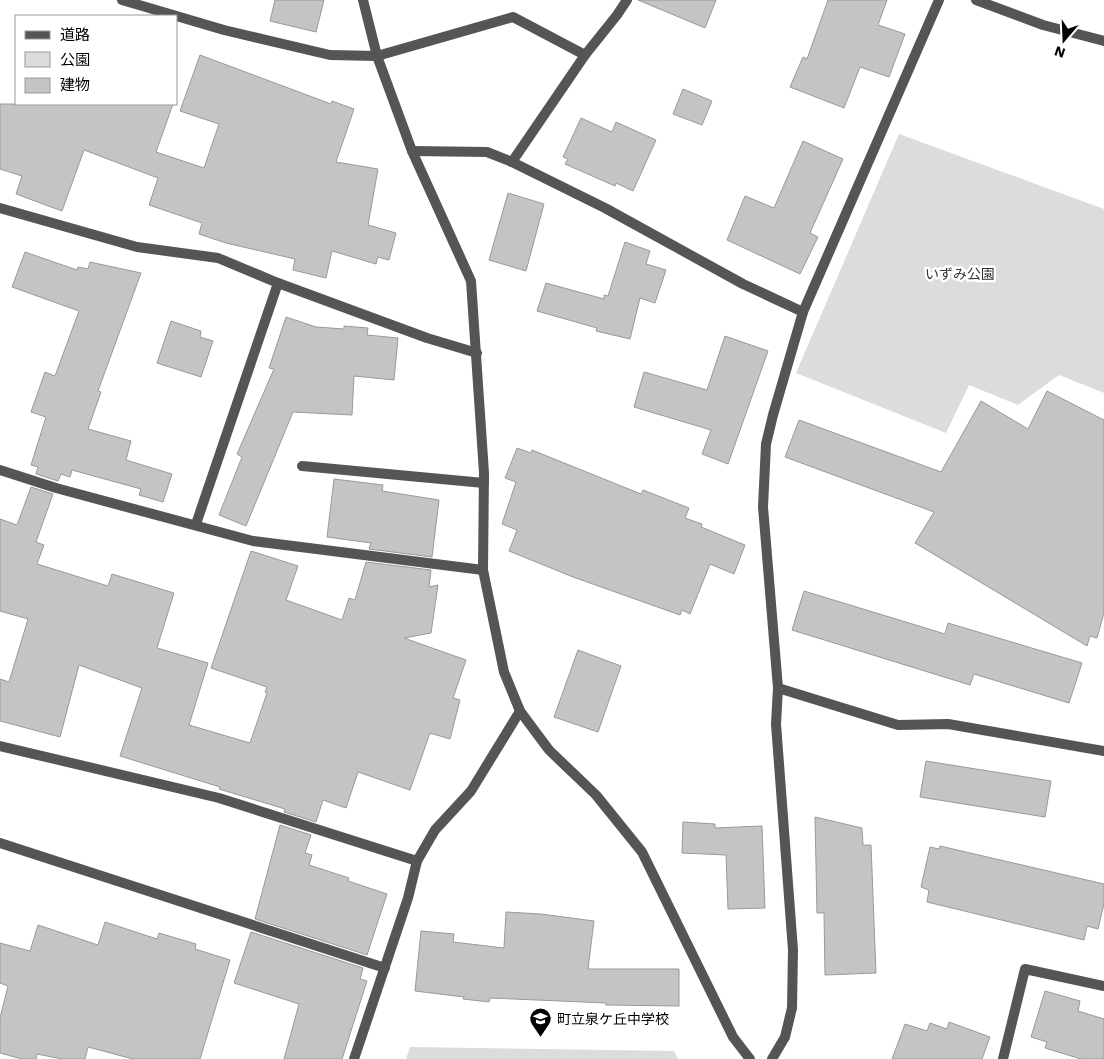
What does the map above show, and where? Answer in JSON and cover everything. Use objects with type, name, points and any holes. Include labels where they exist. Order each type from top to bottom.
[{"type":"street","points":[[122,0],[173,15]]},
{"type":"street","points":[[363,0],[378,56],[412,151],[471,281],[484,483],[483,570],[504,672],[520,711],[549,750],[596,795],[642,852],[733,1037],[750,1059]]},
{"type":"street","points":[[512,162],[585,55],[617,15],[626,0]]},
{"type":"street","points":[[772,1059],[785,1036],[792,1008],[793,950],[776,724],[778,688],[763,507],[763,474],[773,415],[803,312],[939,0]]},
{"type":"street","points":[[976,0],[1043,24],[1104,41]]},
{"type":"street","points":[[178,16],[224,30],[330,55],[378,56],[513,17],[585,55]]},
{"type":"street","points":[[412,151],[487,152],[512,162],[605,208],[743,284],[803,312]]},
{"type":"street","points":[[0,208],[137,247],[218,258],[278,283],[427,338],[477,353]]},
{"type":"street","points":[[196,524],[278,283]]},
{"type":"street","points":[[302,466],[484,483]]},
{"type":"street","points":[[0,470],[56,488],[196,524],[253,541],[483,570]]},
{"type":"street","points":[[778,688],[898,725],[948,724],[1104,751]]},
{"type":"street","points":[[354,1059],[408,898],[417,861],[435,830],[471,791],[520,711]]},
{"type":"street","points":[[0,746],[219,798],[417,861]]},
{"type":"street","points":[[0,843],[385,968]]},
{"type":"street","points":[[1003,1059],[1025,969],[1104,986]]},
{"type":"green space","name":"いずみ公園","points":[[899,134],[1104,209],[1104,393],[1059,375],[1018,405],[969,385],[946,433],[796,373]]},
{"type":"green space","points":[[410,1047],[674,1051],[678,1059],[406,1059]]},
{"type":"building","points":[[275,0],[324,0],[316,32],[270,21]]},
{"type":"building","points":[[638,0],[716,0],[705,28]]},
{"type":"building","points":[[828,0],[887,0],[878,25],[905,34],[889,77],[860,67],[844,108],[790,87],[803,57],[807,59]]},
{"type":"building","points":[[200,55],[331,104],[332,101],[354,109],[336,162],[378,169],[368,225],[396,233],[389,260],[378,257],[376,264],[332,251],[326,278],[293,270],[295,259],[226,243],[199,234],[202,223],[149,205],[158,178],[84,150],[62,211],[16,194],[22,176],[0,169],[0,104],[173,105],[156,152],[204,168],[219,124],[180,111]]},
{"type":"building","points":[[683,89],[712,101],[702,125],[673,114]]},
{"type":"building","points":[[581,118],[612,132],[616,122],[656,140],[633,191],[616,183],[615,186],[565,164],[568,159],[563,157]]},
{"type":"building","points":[[803,141],[843,159],[810,233],[818,237],[800,274],[727,240],[745,196],[774,208]]},
{"type":"building","points":[[508,193],[544,204],[526,271],[489,260]]},
{"type":"building","points":[[625,242],[650,251],[646,264],[666,270],[655,303],[640,298],[630,339],[596,331],[597,328],[537,311],[546,283],[604,299],[604,295],[608,296]]},
{"type":"building","points":[[25,252],[77,270],[78,267],[88,269],[90,262],[141,273],[98,391],[101,392],[88,429],[131,441],[126,460],[172,474],[163,502],[139,495],[141,489],[72,470],[70,477],[61,474],[58,481],[36,474],[38,467],[31,465],[46,417],[31,412],[45,372],[55,376],[79,311],[12,287]]},
{"type":"building","points":[[286,317],[316,327],[344,329],[344,326],[368,328],[367,335],[398,338],[394,380],[354,376],[352,415],[293,412],[246,526],[219,515],[242,457],[237,454],[274,369],[269,368]]},
{"type":"building","points":[[171,321],[201,331],[200,337],[213,341],[201,377],[157,363]]},
{"type":"building","points":[[725,336],[768,351],[728,464],[702,454],[711,430],[634,407],[644,372],[707,390]]},
{"type":"building","points":[[1047,391],[1104,420],[1104,613],[1097,638],[1090,636],[1087,646],[915,543],[934,512],[785,457],[799,420],[941,472],[981,401],[1028,429]]},
{"type":"building","points":[[517,448],[531,453],[532,450],[641,494],[643,490],[689,508],[685,518],[702,524],[701,527],[745,545],[734,574],[710,564],[690,614],[682,610],[680,615],[573,577],[509,551],[517,530],[502,524],[516,482],[505,478]]},
{"type":"building","points":[[334,479],[383,485],[382,491],[439,500],[432,557],[369,549],[371,543],[327,537]]},
{"type":"building","points":[[31,487],[53,494],[36,542],[44,545],[37,564],[108,586],[112,574],[174,593],[157,648],[208,663],[189,725],[250,743],[267,693],[265,692],[267,687],[211,668],[251,551],[298,566],[286,600],[342,620],[349,598],[355,600],[366,562],[431,570],[429,587],[438,585],[431,633],[404,638],[466,660],[453,698],[460,700],[450,739],[430,733],[410,790],[358,772],[346,808],[323,800],[316,822],[284,812],[285,809],[219,789],[220,787],[120,756],[142,688],[79,665],[60,737],[0,721],[0,679],[9,682],[28,619],[0,611],[0,519],[17,525]]},
{"type":"building","points":[[804,591],[945,634],[948,623],[1082,663],[1069,703],[974,674],[970,685],[792,630]]},
{"type":"building","points":[[578,650],[621,666],[598,732],[554,717]]},
{"type":"building","points":[[926,761],[1051,781],[1045,817],[920,797]]},
{"type":"building","points":[[815,817],[862,828],[863,845],[871,845],[876,973],[825,975],[824,913],[817,913]]},
{"type":"building","points":[[683,822],[715,824],[715,828],[762,826],[765,908],[728,909],[726,855],[682,853]]},
{"type":"building","points":[[280,825],[311,835],[305,853],[312,855],[309,865],[349,878],[348,881],[387,894],[367,955],[255,919]]},
{"type":"building","points":[[940,846],[1104,884],[1104,904],[1098,929],[1087,926],[1084,940],[927,902],[929,890],[921,887],[930,847],[939,849]]},
{"type":"building","points":[[506,912],[541,914],[594,921],[588,969],[679,969],[679,1006],[606,1005],[606,1003],[490,998],[489,1002],[415,991],[421,931],[454,934],[453,942],[504,948]]},
{"type":"building","points":[[105,922],[157,939],[159,933],[196,944],[195,949],[230,960],[200,1059],[133,1059],[88,1047],[85,1059],[62,1059],[37,1054],[36,1059],[22,1059],[0,1053],[0,1018],[8,986],[0,983],[0,943],[30,951],[38,925],[98,945]]},
{"type":"building","points":[[251,932],[363,968],[360,979],[367,981],[342,1059],[284,1059],[299,1004],[234,983]]},
{"type":"building","points":[[1045,991],[1080,1001],[1078,1011],[1104,1019],[1104,1059],[1081,1059],[1045,1048],[1047,1042],[1031,1037]]},
{"type":"building","points":[[949,1022],[990,1037],[982,1059],[892,1059],[905,1024],[927,1031],[930,1023],[947,1029]]},
{"type":"place","name":"町立泉ケ丘中学校","points":[[541,1038]]}]
